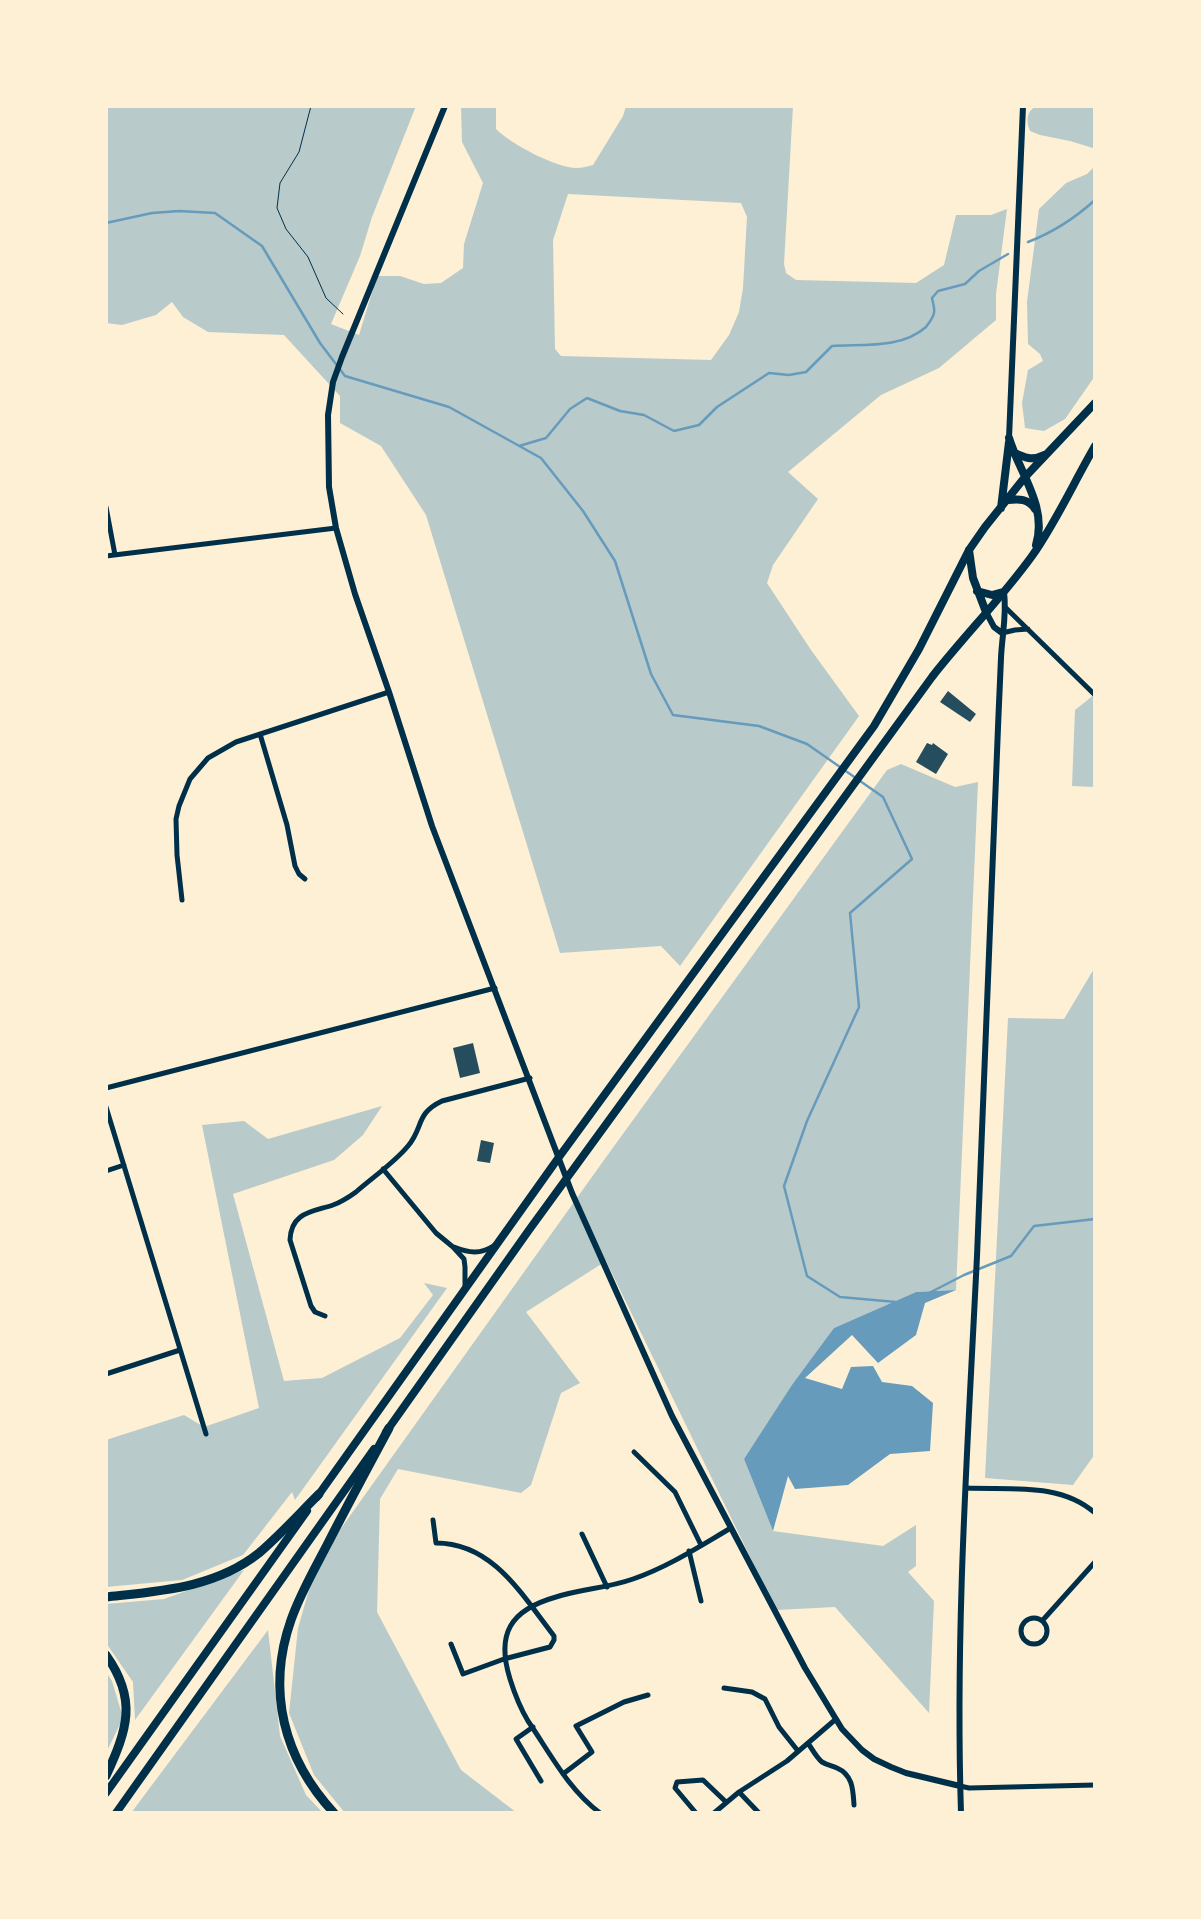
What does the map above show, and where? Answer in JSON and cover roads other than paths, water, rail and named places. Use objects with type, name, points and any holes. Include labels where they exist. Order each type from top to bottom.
[{"type":"highway","points":[[106,1793],[560,1156],[850,761],[893,695],[969,550],[1025,477],[1095,403]]},
{"type":"highway","points":[[1009,438],[1038,515],[1038,540],[1033,554]]},
{"type":"highway","points":[[1001,508],[1009,438]]},
{"type":"highway","points":[[116,1813],[567,1178],[864,770],[932,677],[1004,592],[1033,554],[1095,446]]},
{"type":"highway","points":[[1014,452],[1026,458],[1036,458],[1048,454]]},
{"type":"highway","points":[[1007,500],[1022,499],[1028,501],[1038,515]]},
{"type":"highway","points":[[969,550],[977,591],[986,612]]},
{"type":"highway","points":[[977,591],[992,595],[1004,592]]},
{"type":"highway","points":[[334,1813],[312,1786],[301,1768],[286,1734],[280,1702],[282,1659],[297,1605],[389,1428]]},
{"type":"highway","points":[[106,1597],[173,1590],[193,1585],[227,1572],[258,1553],[319,1494]]},
{"type":"highway","points":[[106,1655],[124,1690],[126,1716],[122,1742],[106,1776]]},
{"type":"street","points":[[445,106],[333,382],[329,402],[328,464],[331,508],[355,594],[432,826],[567,1178],[672,1416],[805,1668],[836,1719],[853,1742],[874,1759],[906,1773],[969,1788],[1095,1784]]},
{"type":"street","points":[[1009,438],[1023,106]]},
{"type":"street","points":[[106,507],[115,555]]},
{"type":"street","points":[[106,556],[336,528]]},
{"type":"street","points":[[960,1813],[958,1723],[966,1488],[1002,633],[1006,620],[1004,592]]},
{"type":"street","points":[[1006,608],[1095,695]]},
{"type":"street","points":[[986,612],[994,627],[1002,633],[1028,629]]},
{"type":"street","points":[[182,900],[177,855],[176,819],[190,779],[208,758],[236,742],[389,692]]},
{"type":"street","points":[[260,734],[287,825],[295,866],[299,874],[305,879]]},
{"type":"street","points":[[106,1088],[495,988]]},
{"type":"street","points":[[325,1316],[315,1312],[310,1306],[290,1240],[292,1226],[302,1215],[346,1200],[383,1169],[410,1144],[425,1112],[433,1106],[442,1101],[530,1078]]},
{"type":"street","points":[[106,1108],[206,1434]]},
{"type":"street","points":[[106,1171],[124,1166]]},
{"type":"street","points":[[383,1169],[436,1233],[464,1259],[465,1289]]},
{"type":"street","points":[[453,1247],[467,1252],[475,1252],[488,1249],[498,1242]]},
{"type":"street","points":[[106,1374],[180,1350]]},
{"type":"street","points":[[634,1452],[675,1492],[701,1545]]},
{"type":"street","points":[[966,1488],[1048,1491],[1074,1498],[1095,1512]]},
{"type":"street","points":[[433,1520],[436,1543],[465,1547],[489,1559],[500,1568],[554,1636],[553,1644],[550,1647],[504,1659],[463,1674],[451,1644]]},
{"type":"street","points":[[600,1813],[582,1797],[563,1774],[518,1705],[504,1659],[504,1641],[508,1632],[520,1615],[532,1607],[554,1597],[607,1587],[653,1570],[731,1528]]},
{"type":"street","points":[[582,1534],[607,1587]]},
{"type":"street","points":[[689,1551],[700,1601]]},
{"type":"street","points":[[1042,1621],[1095,1562]]},
{"type":"street","points":[[1030,1619],[1042,1621],[1047,1630],[1044,1640],[1034,1645],[1027,1643],[1021,1636],[1023,1624],[1030,1619]]},
{"type":"street","points":[[724,1688],[752,1692],[764,1699],[779,1727],[798,1751]]},
{"type":"street","points":[[563,1774],[592,1752],[576,1726],[624,1702],[648,1695]]},
{"type":"street","points":[[714,1813],[739,1792],[798,1751],[836,1719]]},
{"type":"street","points":[[533,1727],[516,1739],[541,1781]]},
{"type":"street","points":[[808,1743],[818,1759],[839,1769],[849,1778],[853,1791],[854,1805]]},
{"type":"street","points":[[696,1813],[675,1788],[677,1782],[703,1780],[726,1802]]},
{"type":"street","points":[[739,1792],[759,1813]]},
{"type":"water","points":[[956,1290],[925,1303],[916,1335],[878,1363],[852,1335],[805,1378],[842,1389],[851,1367],[873,1366],[882,1382],[912,1386],[933,1403],[930,1451],[890,1454],[848,1485],[795,1489],[788,1476],[773,1531],[744,1459],[792,1385],[834,1328],[916,1292]]},
{"type":"waterway","points":[[1028,242],[1063,224],[1095,200]]},
{"type":"waterway","points":[[106,223],[152,213],[179,211],[215,213],[262,246],[320,343],[345,376],[449,407],[541,458],[583,511],[615,561],[651,674],[673,715],[759,726],[807,744],[883,797],[912,859],[850,913],[859,1007],[807,1121],[784,1186],[807,1276],[840,1297],[896,1302]]},
{"type":"waterway","points":[[519,446],[546,438],[570,409],[587,398],[620,411],[644,415],[674,431],[699,425],[717,407],[769,373],[789,375],[806,372],[832,346],[882,344],[905,339],[916,334],[926,327],[932,319],[934,311],[932,298],[938,291],[965,284],[979,271],[1008,254]]},
{"type":"waterway","points":[[929,1293],[964,1275],[1011,1256],[1034,1226],[1095,1219]]}]
